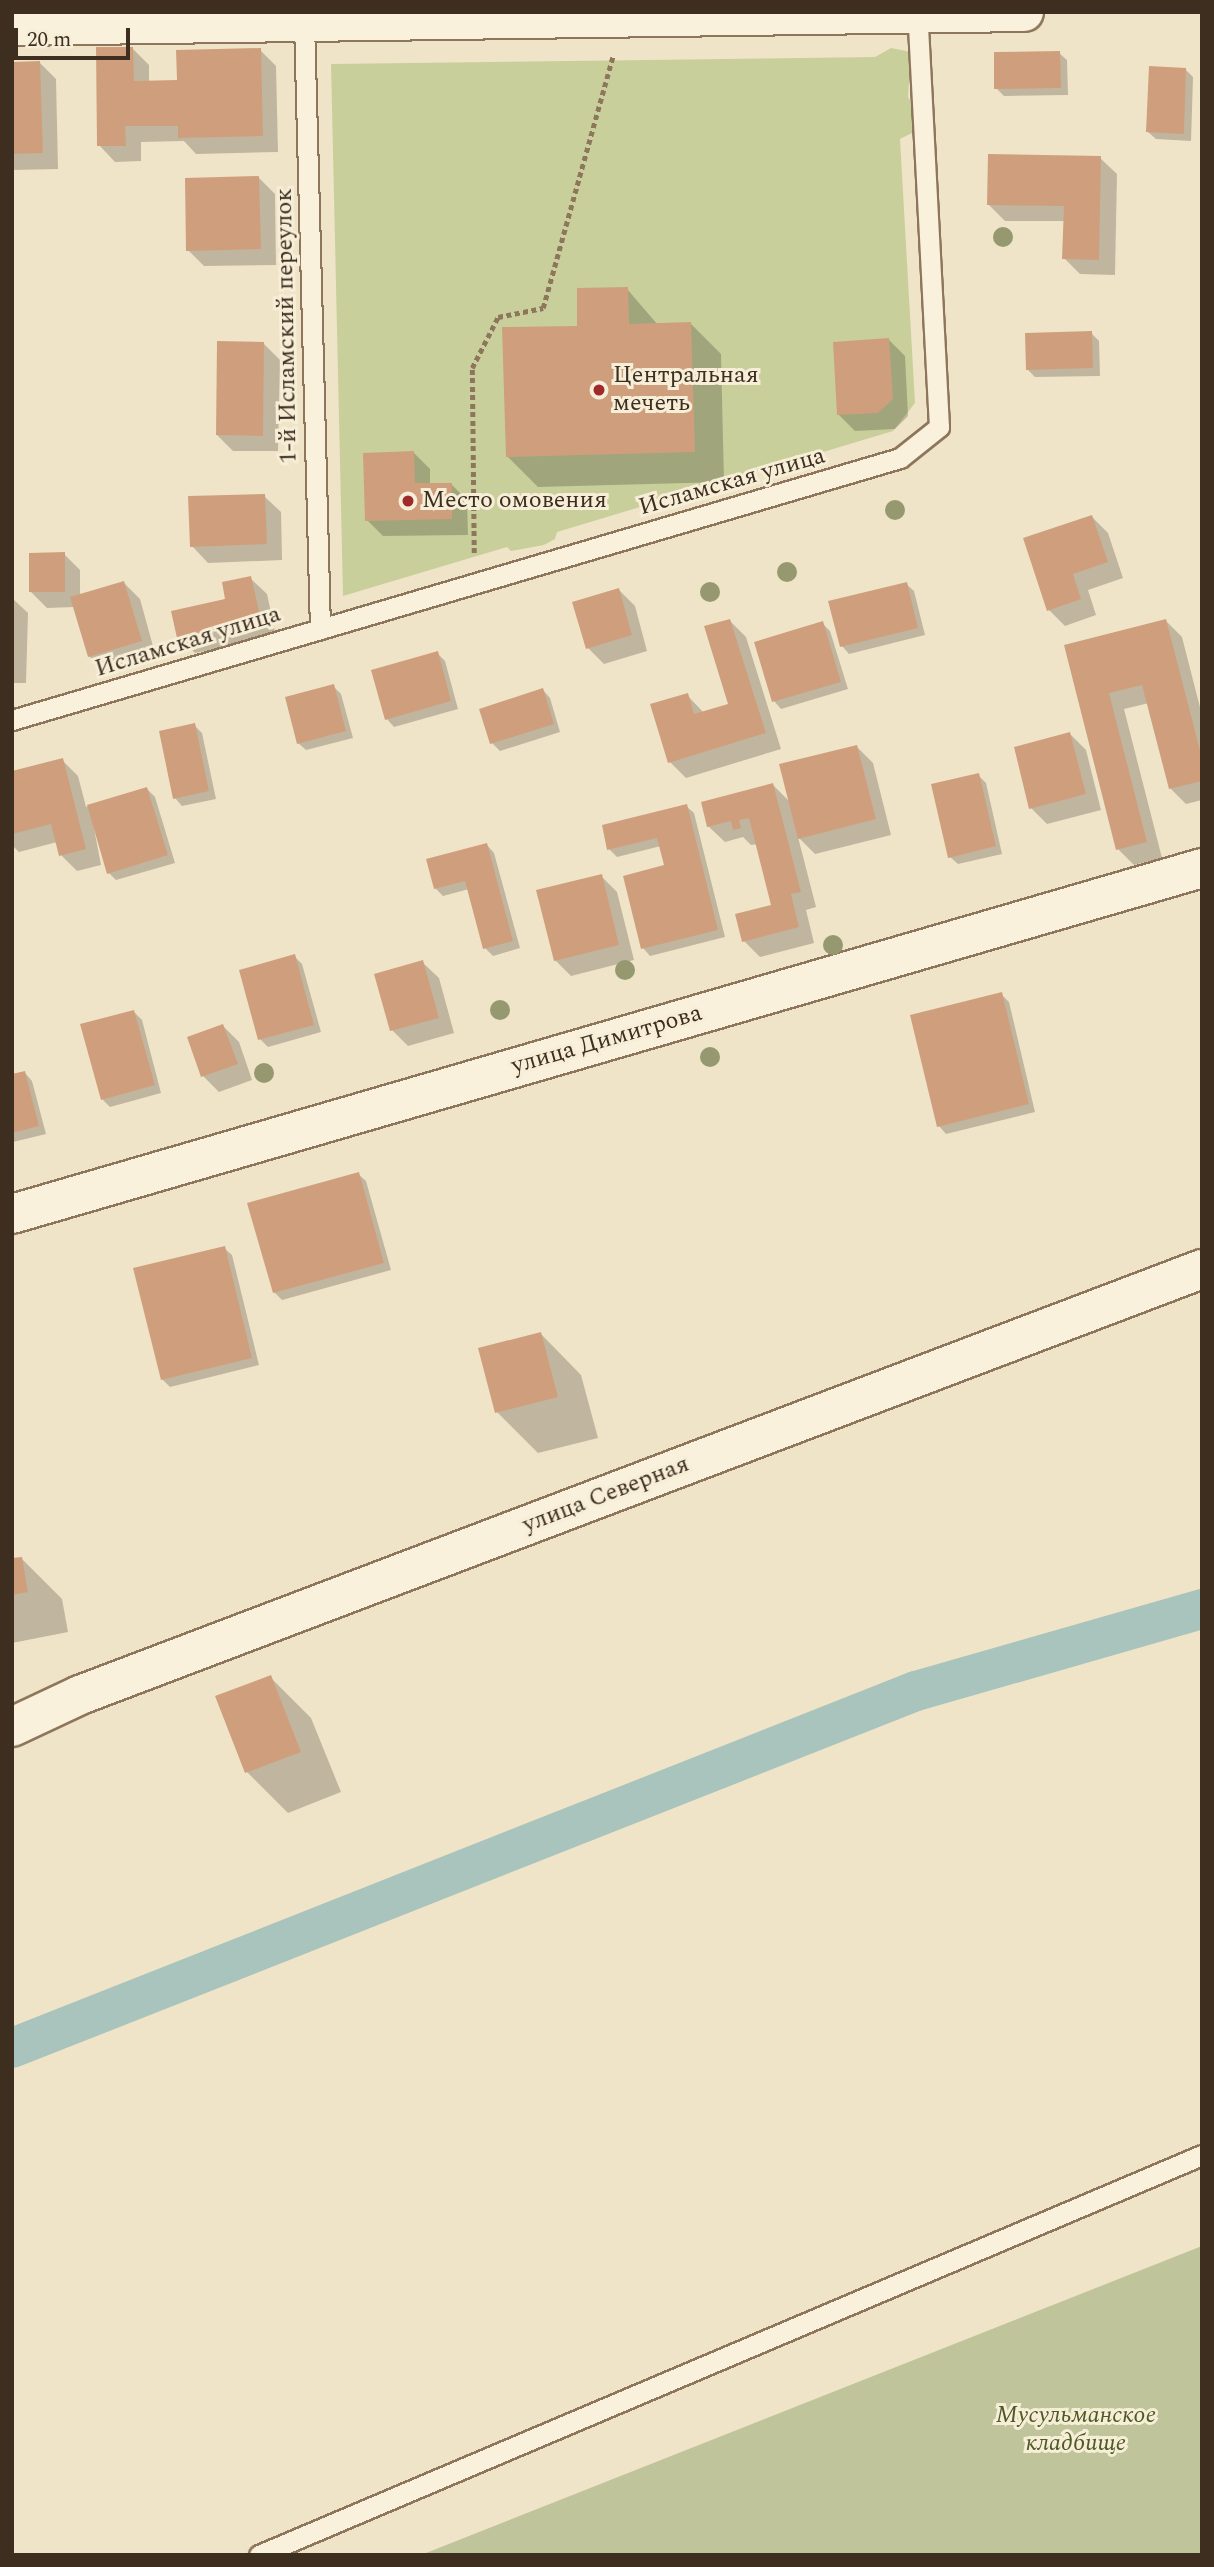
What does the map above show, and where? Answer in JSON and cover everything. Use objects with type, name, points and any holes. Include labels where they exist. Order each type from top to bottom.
[{"type":"street","points":[[12,26],[1024,12]]},
{"type":"street","name":"улица Димитрова","points":[[12,1214],[1202,868]]},
{"type":"street","name":"улица Северная","points":[[12,1727],[93,1690],[1202,1269]]},
{"type":"lane","name":"Исламская улица","points":[[12,720],[900,458],[939,427],[917,14]]},
{"type":"lane","name":"1-й Исламский переулок","points":[[304,22],[320,629]]},
{"type":"lane","points":[[259,2555],[1202,2155]]},
{"type":"path","points":[[474,557],[472,368],[499,317],[543,308],[612,60],[618,16]]},
{"type":"green space","points":[[891,48],[911,52],[908,97],[914,107],[914,132],[900,139],[915,403],[893,431],[557,532],[555,539],[544,545],[511,551],[507,547],[343,596],[331,64],[875,57]]},
{"type":"green space","name":"Мусульманское кладбище","points":[[1202,2246],[1202,2555],[421,2555]]},
{"type":"building","points":[[96,47],[133,47],[134,81],[177,80],[176,50],[261,48],[263,136],[178,138],[178,126],[125,126],[126,146],[97,146]]},
{"type":"building","points":[[1060,51],[1061,88],[994,89],[994,52]]},
{"type":"building","points":[[40,61],[43,153],[12,154],[12,62]]},
{"type":"building","points":[[1149,66],[1186,68],[1184,134],[1146,132]]},
{"type":"building","points":[[988,154],[1101,156],[1099,260],[1062,259],[1064,206],[987,205]]},
{"type":"building","points":[[259,176],[261,249],[186,251],[185,178]]},
{"type":"building","name":"Центральная мечеть","points":[[628,287],[629,324],[691,322],[695,452],[506,457],[502,327],[577,326],[577,288]]},
{"type":"building","points":[[1092,331],[1093,368],[1026,370],[1025,333]]},
{"type":"building","points":[[889,338],[893,399],[878,413],[837,415],[833,342]]},
{"type":"building","points":[[217,341],[264,342],[263,436],[216,435]]},
{"type":"building","name":"Место омовения","points":[[414,451],[415,483],[452,483],[452,519],[365,521],[363,453]]},
{"type":"building","points":[[265,494],[267,544],[190,547],[188,496]]},
{"type":"building","points":[[1092,515],[1108,562],[1073,574],[1081,599],[1047,611],[1023,538]]},
{"type":"building","points":[[65,552],[65,592],[29,592],[29,553]]},
{"type":"building","points":[[251,576],[261,620],[177,638],[171,611],[225,599],[222,582]]},
{"type":"building","points":[[124,581],[142,641],[88,657],[70,597]]},
{"type":"building","points":[[907,582],[918,628],[840,647],[828,601]]},
{"type":"building","points":[[619,588],[632,635],[586,649],[572,602]]},
{"type":"building","points":[[730,619],[766,733],[668,763],[650,704],[688,693],[694,714],[728,704],[704,626]]},
{"type":"building","points":[[1166,619],[1202,758],[1202,781],[1169,789],[1142,685],[1109,693],[1147,842],[1116,850],[1064,645]]},
{"type":"building","points":[[823,621],[841,682],[772,702],[754,642]]},
{"type":"building","points":[[438,651],[451,701],[385,720],[371,670]]},
{"type":"building","points":[[334,684],[346,731],[297,744],[285,697]]},
{"type":"building","points":[[543,688],[554,724],[490,744],[479,709]]},
{"type":"building","points":[[195,723],[209,791],[173,799],[159,731]]},
{"type":"building","points":[[1070,732],[1086,794],[1029,809],[1014,747]]},
{"type":"building","points":[[857,745],[876,819],[798,839],[779,764]]},
{"type":"building","points":[[63,758],[86,849],[59,856],[51,824],[12,834],[12,771]]},
{"type":"building","points":[[979,773],[996,846],[948,858],[931,784]]},
{"type":"building","points":[[773,783],[801,892],[791,894],[799,927],[742,942],[735,914],[771,905],[749,818],[739,820],[741,828],[733,830],[731,821],[707,827],[701,802]]},
{"type":"building","points":[[147,787],[168,855],[107,874],[87,805]]},
{"type":"building","points":[[687,804],[718,930],[641,949],[623,876],[664,865],[657,838],[607,850],[602,825]]},
{"type":"building","points":[[487,843],[513,941],[483,949],[465,881],[434,889],[426,859]]},
{"type":"building","points":[[602,874],[619,945],[554,961],[536,890]]},
{"type":"building","points":[[295,954],[314,1025],[258,1040],[239,970]]},
{"type":"building","points":[[423,960],[439,1018],[390,1031],[374,974]]},
{"type":"building","points":[[1002,992],[1029,1104],[937,1127],[910,1015]]},
{"type":"building","points":[[134,1010],[155,1085],[101,1100],[80,1024]]},
{"type":"building","points":[[223,1024],[238,1064],[201,1077],[187,1037]]},
{"type":"building","points":[[25,1071],[39,1126],[12,1133],[12,1074]]},
{"type":"building","points":[[359,1172],[384,1263],[273,1293],[247,1203]]},
{"type":"building","points":[[225,1246],[252,1358],[161,1380],[133,1268]]},
{"type":"building","points":[[541,1332],[558,1397],[495,1413],[478,1348]]},
{"type":"building","points":[[22,1557],[28,1592],[12,1595],[12,1558]]},
{"type":"building","points":[[271,1675],[301,1752],[245,1773],[215,1696]]},
{"type":"waterway","points":[[12,2048],[916,1691],[1202,1609]]},
{"type":"place","name":"Центральная мечеть","points":[[599,390]]},
{"type":"place","name":"Место омовения","points":[[408,501]]}]
